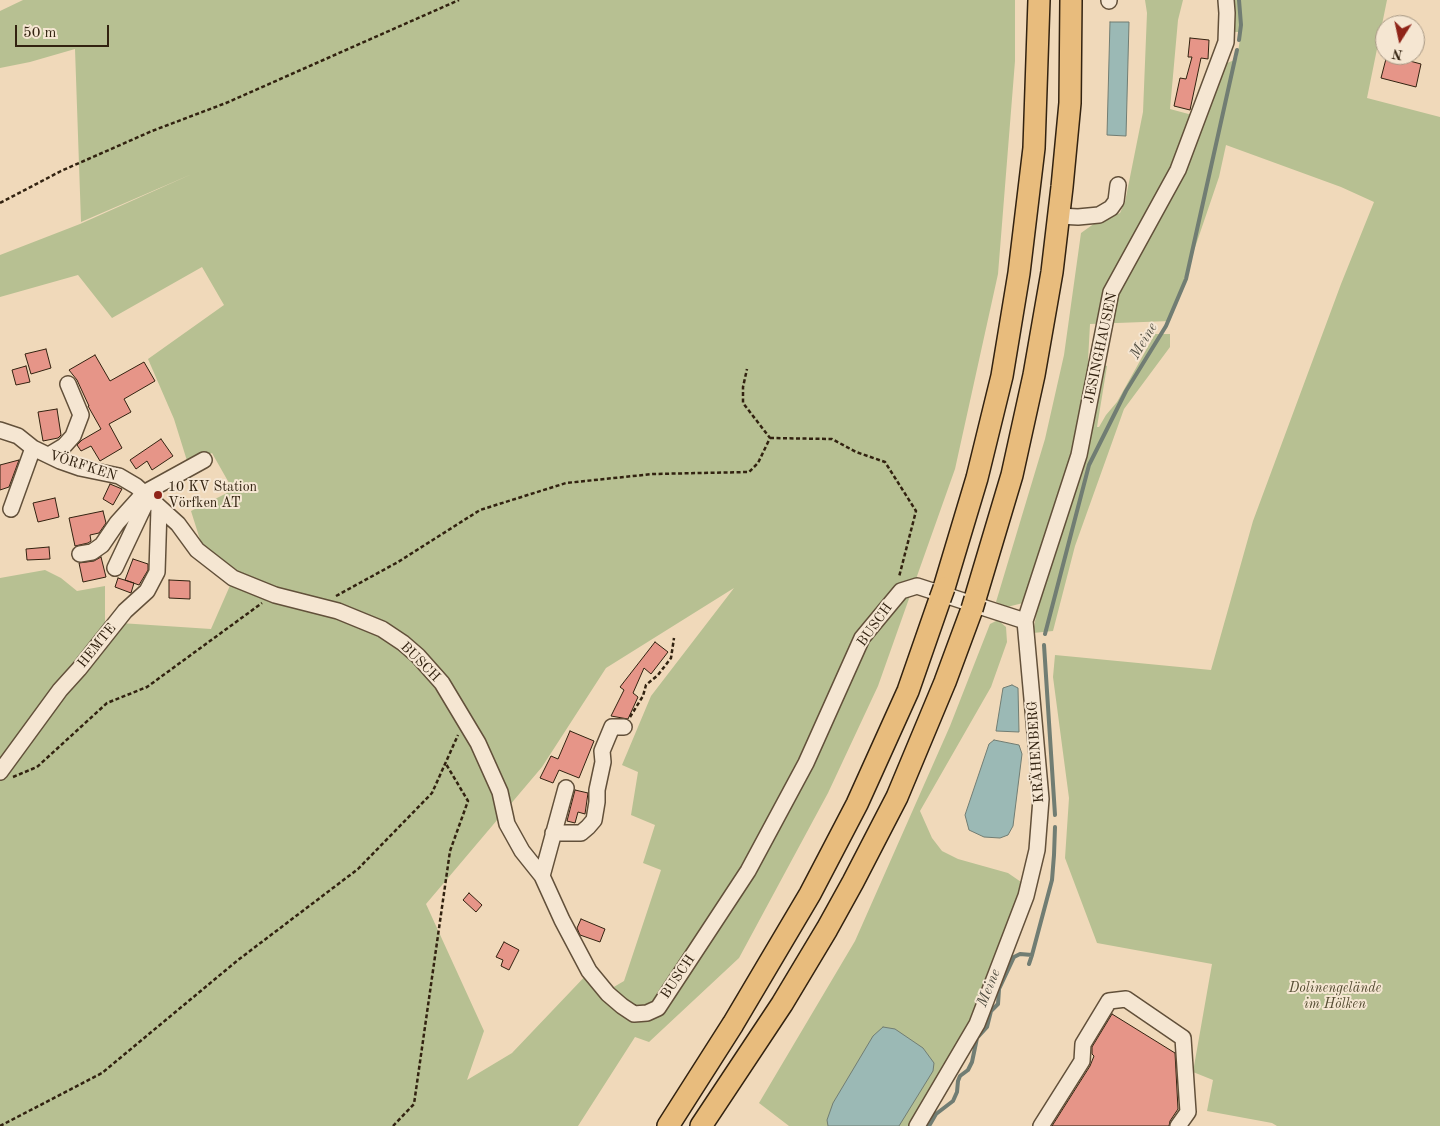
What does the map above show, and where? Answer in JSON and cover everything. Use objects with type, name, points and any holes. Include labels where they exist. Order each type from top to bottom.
[{"type":"highway","points":[[668,1126],[733,1024],[810,894],[857,804],[908,691],[942,594],[977,478],[1002,376],[1018,282],[1034,148],[1039,0]]},
{"type":"highway","points":[[701,1126],[782,1004],[827,930],[853,882],[897,796],[926,728],[973,604],[1012,475],[1034,375],[1052,272],[1070,103],[1072,0]]},
{"type":"street","name":"JESINGHAUSEN","points":[[1025,621],[1079,455],[1111,292],[1178,170],[1226,42],[1228,13],[1226,0]]},
{"type":"street","points":[[1059,216],[1099,215],[1111,208],[1116,201],[1118,184]]},
{"type":"street","points":[[49,455],[64,446],[73,436],[80,415],[68,384]]},
{"type":"street","name":"VÖRFKEN","points":[[0,430],[18,436],[33,448],[80,468],[119,476],[136,486],[178,524],[197,550],[233,578],[275,595],[336,604]]},
{"type":"street","points":[[11,510],[33,448]]},
{"type":"street","points":[[80,554],[92,552],[102,545],[117,523],[146,495],[204,460]]},
{"type":"street","points":[[116,568],[146,495]]},
{"type":"street","name":"HEMTE","points":[[5,776],[60,690],[125,611],[147,591],[157,572],[159,508]]},
{"type":"street","name":"BUSCH","points":[[336,604],[382,629],[403,643],[418,656],[442,683],[478,743],[500,792],[507,824],[522,851],[542,876],[588,971],[608,994],[634,1014],[647,1013],[658,1008],[748,871],[806,762],[862,638],[901,591],[917,586],[1025,621]]},
{"type":"street","name":"KRÄHENBERG","points":[[917,1126],[977,1024],[1026,896],[1037,850],[1041,799],[1025,621]]},
{"type":"street","points":[[553,834],[581,833],[594,820],[597,790],[603,762],[602,751],[612,727],[624,727]]},
{"type":"street","points":[[542,876],[566,788]]},
{"type":"street","points":[[1040,1126],[1082,1061],[1083,1044],[1109,1001],[1126,999],[1183,1038],[1188,1112],[1178,1126]]},
{"type":"path","points":[[0,203],[152,131],[226,103],[459,0]]},
{"type":"path","points":[[747,369],[743,387],[743,403],[770,438]]},
{"type":"path","points":[[770,438],[832,438],[856,452],[885,462],[916,511],[894,600]]},
{"type":"path","points":[[336,604],[480,510],[566,484],[653,474],[749,472],[758,463],[770,438]]},
{"type":"path","points":[[5,776],[37,767],[107,703],[147,686],[275,595]]},
{"type":"path","points":[[624,727],[643,696],[646,685],[658,675],[671,658],[674,638]]},
{"type":"path","points":[[0,1126],[102,1073],[238,960],[358,869],[432,793],[465,720]]},
{"type":"path","points":[[393,1126],[414,1104],[450,851],[468,801],[446,764]]},
{"type":"green space","points":[[23,0],[1015,0],[1015,61],[998,274],[955,469],[878,686],[828,793],[739,958],[649,1042],[635,1037],[578,1126],[0,1126],[0,578],[45,570],[61,578],[77,591],[105,586],[105,622],[211,629],[232,581],[202,546],[191,511],[233,490],[212,453],[188,464],[174,419],[148,359],[224,305],[202,267],[112,318],[78,275],[0,297],[0,255],[80,224],[192,174],[81,222],[75,49],[30,62],[0,68],[0,11]],"holes":[[[734,588],[651,696],[622,765],[638,772],[631,815],[655,825],[643,863],[661,870],[624,981],[607,991],[591,970],[512,1053],[467,1080],[484,1031],[426,904],[542,767],[606,668]]]},
{"type":"green space","name":"Dolinengelände im Hölken","points":[[1145,0],[1183,0],[1178,20],[1170,109],[1196,116],[1222,65],[1237,59],[1241,32],[1233,32],[1231,0],[1387,0],[1384,15],[1375,15],[1375,59],[1367,98],[1440,117],[1440,1126],[1277,1126],[1272,1123],[1207,1111],[1213,1080],[1193,1072],[1212,964],[1097,943],[1065,858],[1069,798],[1053,677],[1055,655],[1211,670],[1253,521],[1341,284],[1374,202],[1341,187],[1226,145],[1219,177],[1170,321],[1090,324],[1088,361],[1107,366],[1097,427],[1099,427],[1117,402],[1155,334],[1170,334],[1170,347],[1124,409],[1075,546],[1053,631],[1033,633],[1039,599],[1007,607],[996,602],[1045,439],[1064,355],[1081,233],[1095,223],[1120,213],[1125,202],[1143,112],[1147,13]]},
{"type":"green space","points":[[998,620],[1006,627],[1007,642],[991,687],[920,811],[932,838],[942,851],[958,859],[1008,873],[1024,884],[970,1023],[909,1126],[789,1126],[759,1103],[855,941],[950,726],[990,624]]},
{"type":"water","points":[[1110,22],[1129,22],[1126,136],[1107,135]]},
{"type":"water","points":[[1012,685],[1018,688],[1019,732],[996,731],[1003,688]]},
{"type":"water","points":[[994,740],[1019,745],[1022,754],[1013,826],[1008,835],[1000,838],[984,837],[969,830],[965,815],[989,744]]},
{"type":"water","points":[[883,1027],[895,1029],[923,1048],[934,1063],[933,1071],[899,1126],[828,1126],[827,1120],[833,1103],[873,1036]]},
{"type":"building","points":[[1190,38],[1209,40],[1208,59],[1201,58],[1190,110],[1174,106],[1180,78],[1186,79],[1192,57],[1188,57]]},
{"type":"building","points":[[1384,65],[1421,65],[1416,87],[1381,78]]},
{"type":"building","points":[[46,349],[51,368],[31,374],[25,354]]},
{"type":"building","points":[[95,355],[110,381],[144,362],[155,381],[124,399],[131,412],[109,424],[122,448],[100,461],[91,446],[81,451],[77,445],[101,429],[88,406],[77,380],[69,370]]},
{"type":"building","points":[[26,366],[30,382],[16,385],[12,370]]},
{"type":"building","points":[[57,409],[61,435],[58,438],[43,441],[38,412]]},
{"type":"building","points":[[161,439],[173,456],[152,470],[147,461],[136,469],[130,460]]},
{"type":"building","points":[[19,460],[9,487],[0,490],[0,465]]},
{"type":"building","points":[[110,484],[122,489],[113,505],[103,499]]},
{"type":"building","points":[[55,498],[59,517],[38,522],[33,503]]},
{"type":"building","points":[[103,511],[106,523],[99,533],[90,535],[91,541],[88,543],[75,546],[69,518]]},
{"type":"building","points":[[49,547],[50,559],[27,560],[26,549]]},
{"type":"building","points":[[101,557],[106,577],[83,582],[79,563],[94,561]]},
{"type":"building","points":[[133,559],[148,564],[148,570],[139,585],[125,580]]},
{"type":"building","points":[[118,578],[134,583],[131,593],[115,587]]},
{"type":"building","points":[[169,580],[190,581],[190,599],[169,598]]},
{"type":"building","points":[[655,642],[668,652],[651,674],[644,668],[633,693],[638,697],[628,719],[611,716],[624,690],[620,687]]},
{"type":"building","points":[[570,731],[594,741],[579,778],[559,770],[553,783],[540,778],[551,756],[558,759]]},
{"type":"building","points":[[575,790],[588,793],[585,814],[578,812],[575,823],[567,821]]},
{"type":"building","points":[[469,893],[482,905],[476,912],[463,900]]},
{"type":"building","points":[[581,919],[605,929],[600,942],[580,935],[577,928]]},
{"type":"building","points":[[504,942],[519,950],[509,970],[501,966],[503,960],[496,957]]},
{"type":"building","points":[[1112,1014],[1175,1053],[1178,1109],[1169,1126],[1052,1126],[1090,1066],[1094,1056],[1092,1054],[1092,1047]]},
{"type":"waterway","name":"Meine","points":[[1239,0],[1241,25],[1239,40]]},
{"type":"waterway","name":"Meine","points":[[1045,634],[1089,465],[1126,391],[1166,326],[1186,279],[1237,50]]},
{"type":"waterway","name":"Meine","points":[[1044,645],[1055,815]]},
{"type":"waterway","name":"Meine","points":[[929,1126],[936,1114],[953,1101],[960,1076],[968,1070],[972,1062],[977,1038],[987,1027],[991,1011],[998,1004],[999,989],[1014,957],[1020,954],[1032,955],[1052,880],[1055,827]]},
{"type":"waterway","points":[[1029,964],[1032,955]]},
{"type":"place","name":"10 KV Station Vörfken AT","points":[[158,495]]}]
